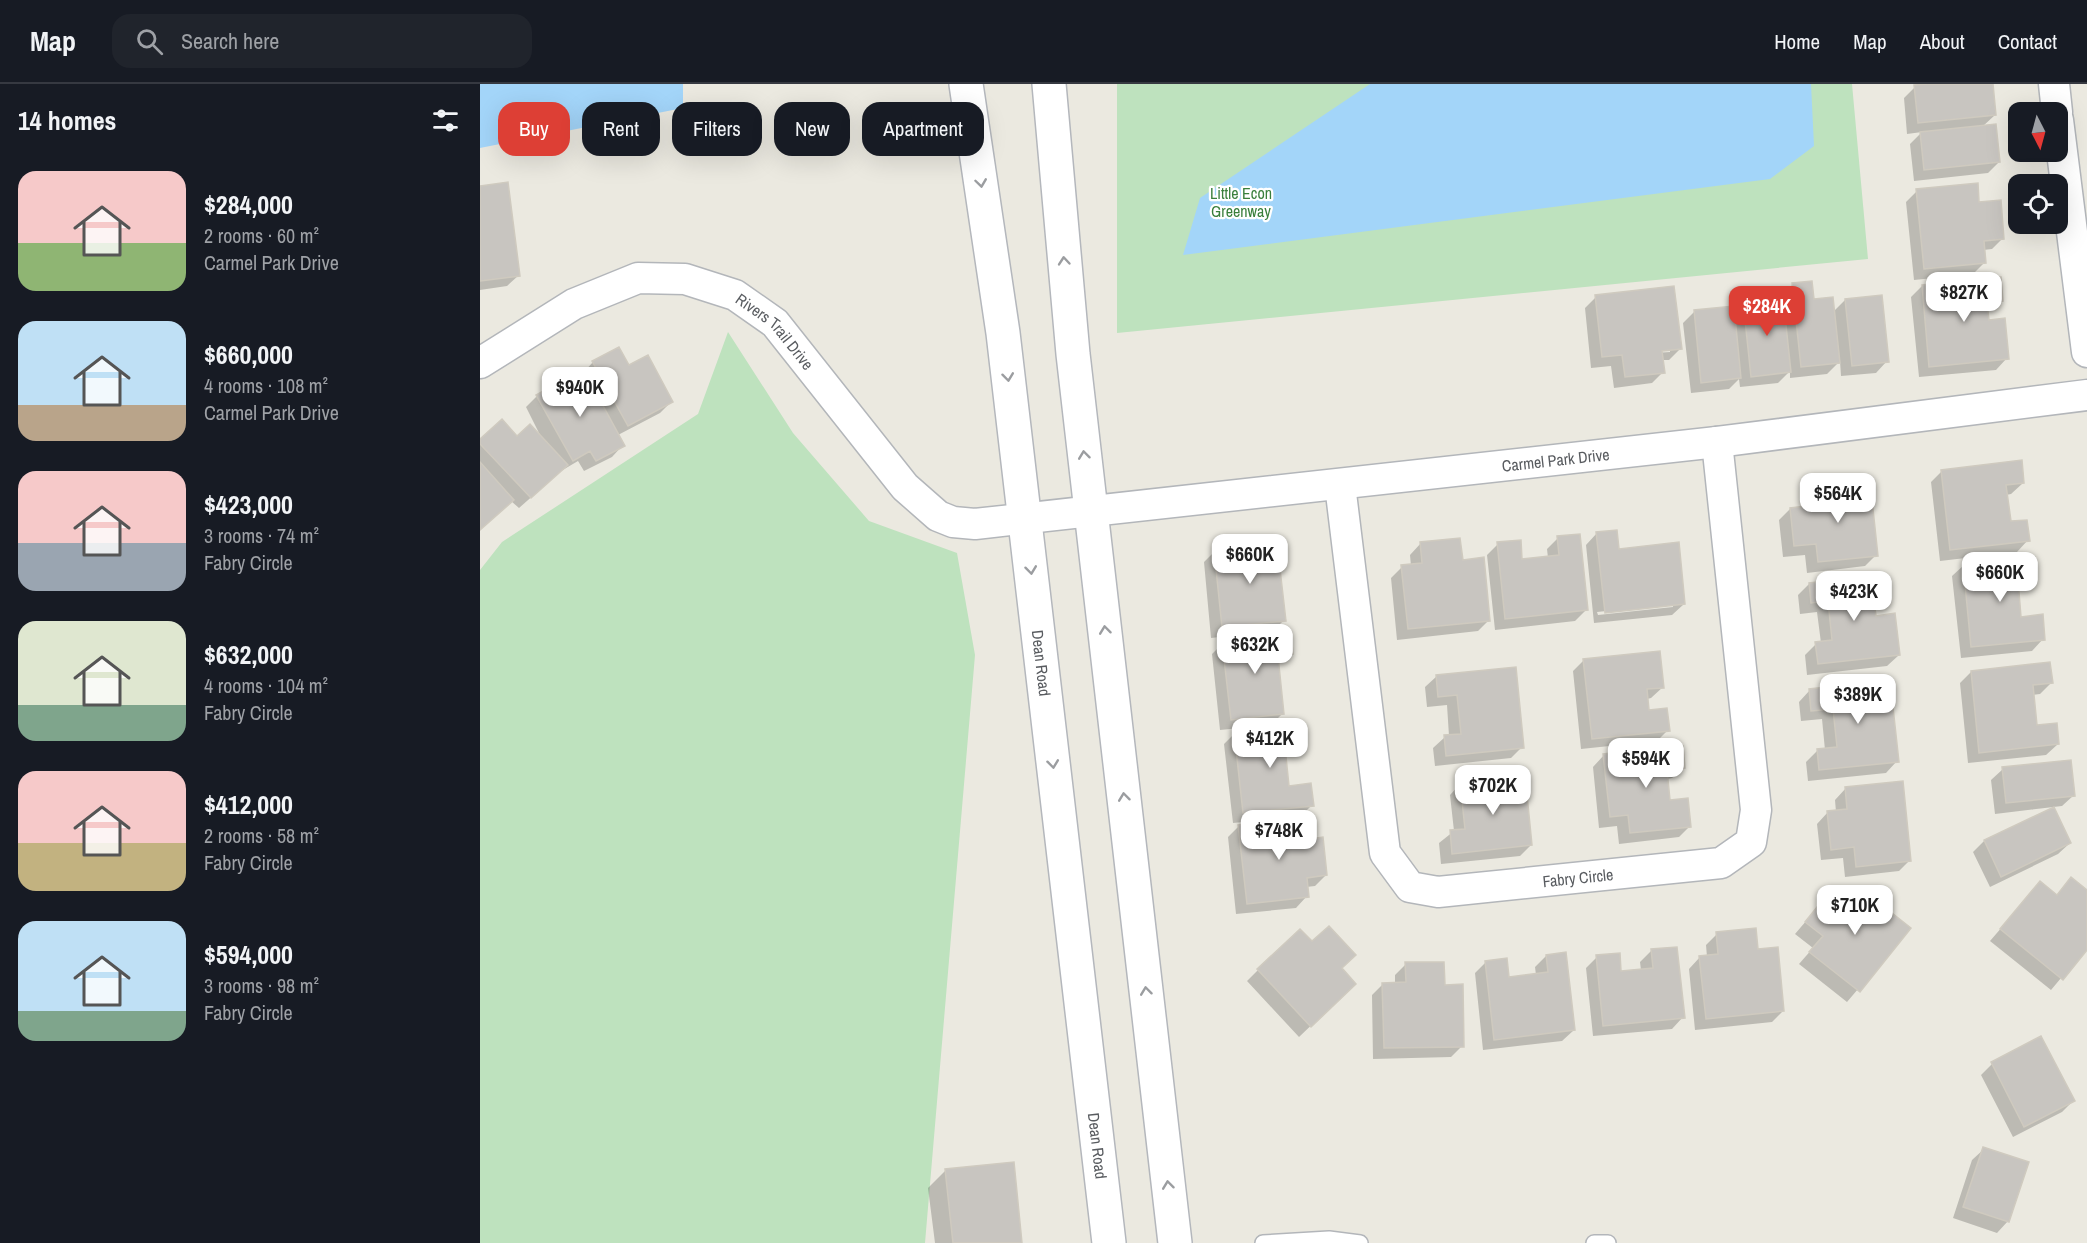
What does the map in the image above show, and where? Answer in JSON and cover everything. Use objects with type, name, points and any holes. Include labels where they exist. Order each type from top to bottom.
[{"type":"main road","name":"Dean Road","points":[[966,84],[1003,333],[1109,1243]]},
{"type":"main road","points":[[1049,84],[1072,354],[1175,1243]]},
{"type":"street","points":[[2054,84],[2056,102]]},
{"type":"street","points":[[2063,162],[2087,352]]},
{"type":"street","name":"Rivers Trail Drive","points":[[480,363],[574,304],[638,278],[685,279],[735,295],[775,323],[905,488],[938,516],[953,522],[975,524],[1025,520]]},
{"type":"street","name":"Carmel Park Drive","points":[[1025,520],[1718,442],[2087,395]]},
{"type":"street","name":"Fabry Circle","points":[[1340,484],[1385,853],[1410,887],[1438,892],[1721,863],[1751,842],[1756,810],[1718,442]]},
{"type":"lane","points":[[1263,1243],[1329,1239],[1356,1240],[1360,1243]]},
{"type":"lane","points":[[1594,1243],[1608,1243]]},
{"type":"green space","name":"Little Econ Greenway","points":[[1117,84],[1852,84],[1868,259],[1117,333]]},
{"type":"green space","points":[[728,332],[793,433],[869,521],[957,553],[975,655],[925,1243],[480,1243],[480,570],[502,542],[698,414]]},
{"type":"water","points":[[480,84],[683,84],[683,102],[672,102],[672,110],[660,113],[660,102],[582,102],[582,128],[570,130],[570,102],[498,102],[498,144],[480,148]]},
{"type":"water","points":[[1370,84],[1811,84],[1814,146],[1770,179],[1183,255],[1200,198]]},
{"type":"building","points":[[1993,84],[1996,115],[1918,123],[1914,85]]},
{"type":"building","points":[[1996,124],[2000,162],[1924,170],[1920,132]]},
{"type":"building","points":[[508,182],[520,276],[480,281],[480,186]]},
{"type":"building","points":[[1978,183],[1979,202],[2001,200],[2004,239],[1984,241],[1986,263],[1924,269],[1916,189]]},
{"type":"building","points":[[2001,277],[2003,301],[1987,303],[1989,320],[2005,318],[2009,359],[1929,367],[1922,285]]},
{"type":"building","points":[[1812,281],[1814,299],[1833,297],[1840,363],[1801,367],[1792,283]]},
{"type":"building","points":[[1674,286],[1682,349],[1662,351],[1665,373],[1625,377],[1622,355],[1602,357],[1595,295]]},
{"type":"building","points":[[1882,295],[1889,362],[1852,366],[1845,299]]},
{"type":"building","points":[[1783,297],[1791,372],[1751,377],[1743,301]]},
{"type":"building","points":[[1734,306],[1741,378],[1701,383],[1694,310]]},
{"type":"building","points":[[619,347],[629,365],[648,355],[673,402],[628,426],[592,361]]},
{"type":"building","points":[[583,369],[625,446],[596,461],[590,451],[573,461],[536,395]]},
{"type":"building","points":[[502,419],[517,436],[530,424],[568,465],[531,498],[480,444],[480,439]]},
{"type":"building","points":[[2022,460],[2024,483],[2006,485],[2011,521],[2027,520],[2030,541],[1950,550],[1941,470]]},
{"type":"building","points":[[480,462],[514,500],[480,530]]},
{"type":"building","points":[[1870,481],[1878,556],[1818,562],[1816,544],[1794,546],[1790,508],[1824,504],[1822,487]]},
{"type":"building","points":[[1617,530],[1619,549],[1679,542],[1685,604],[1605,613],[1596,532]]},
{"type":"building","points":[[1580,534],[1588,610],[1505,619],[1497,542],[1521,540],[1522,559],[1559,555],[1557,536]]},
{"type":"building","points":[[1460,538],[1463,560],[1484,557],[1490,621],[1408,629],[1401,565],[1422,563],[1420,542]]},
{"type":"building","points":[[1277,543],[1286,621],[1222,627],[1214,550]]},
{"type":"building","points":[[2035,557],[2037,578],[2018,580],[2021,617],[2043,614],[2045,640],[1971,647],[1963,563]]},
{"type":"building","points":[[1871,576],[1876,616],[1895,613],[1900,655],[1818,664],[1815,642],[1832,640],[1828,601],[1811,603],[1809,583]]},
{"type":"building","points":[[1291,634],[1293,654],[1278,656],[1284,714],[1231,720],[1222,641]]},
{"type":"building","points":[[1660,651],[1664,688],[1647,689],[1649,710],[1667,708],[1670,731],[1592,739],[1583,659]]},
{"type":"building","points":[[2050,662],[2053,683],[2033,685],[2037,725],[2057,723],[2059,744],[1979,753],[1971,671]]},
{"type":"building","points":[[1516,667],[1524,748],[1446,756],[1444,735],[1461,734],[1457,695],[1438,697],[1436,675]]},
{"type":"building","points":[[1890,680],[1899,762],[1819,770],[1817,749],[1837,747],[1833,709],[1811,711],[1809,689]]},
{"type":"building","points":[[1304,724],[1306,745],[1285,747],[1289,786],[1311,783],[1314,806],[1243,813],[1234,731]]},
{"type":"building","points":[[1683,746],[1685,768],[1667,770],[1670,800],[1688,798],[1691,827],[1630,833],[1628,815],[1610,817],[1603,754]]},
{"type":"building","points":[[2071,760],[2075,796],[2006,803],[2002,767]]},
{"type":"building","points":[[1525,775],[1532,845],[1452,854],[1450,830],[1465,829],[1460,782]]},
{"type":"building","points":[[1903,781],[1911,861],[1856,867],[1854,847],[1831,850],[1827,811],[1847,809],[1845,787]]},
{"type":"building","points":[[2054,807],[2071,843],[2001,877],[1984,840]]},
{"type":"building","points":[[1300,818],[1302,840],[1323,837],[1327,875],[1307,878],[1309,897],[1247,904],[1238,825]]},
{"type":"building","points":[[2071,877],[2087,890],[2087,950],[2063,980],[2000,929],[2040,881],[2057,895]]},
{"type":"building","points":[[1859,887],[1911,928],[1860,992],[1809,952],[1823,936],[1805,922],[1830,891],[1846,904]]},
{"type":"building","points":[[1329,926],[1356,955],[1342,968],[1356,984],[1311,1027],[1257,969],[1300,929],[1312,941]]},
{"type":"building","points":[[1756,928],[1758,949],[1778,947],[1784,1011],[1706,1019],[1699,956],[1718,954],[1716,932]]},
{"type":"building","points":[[1677,947],[1685,1018],[1603,1026],[1596,955],[1620,953],[1621,971],[1653,968],[1651,949]]},
{"type":"building","points":[[1566,952],[1575,1030],[1494,1040],[1485,961],[1507,958],[1509,977],[1548,972],[1546,955]]},
{"type":"building","points":[[1405,962],[1444,962],[1445,985],[1463,984],[1464,1047],[1384,1048],[1382,983],[1406,982]]},
{"type":"building","points":[[2041,1036],[2075,1101],[2024,1127],[1991,1062]]},
{"type":"building","points":[[1983,1147],[2029,1162],[2009,1222],[1963,1207]]},
{"type":"building","points":[[1014,1162],[1022,1243],[953,1243],[945,1169]]}]
